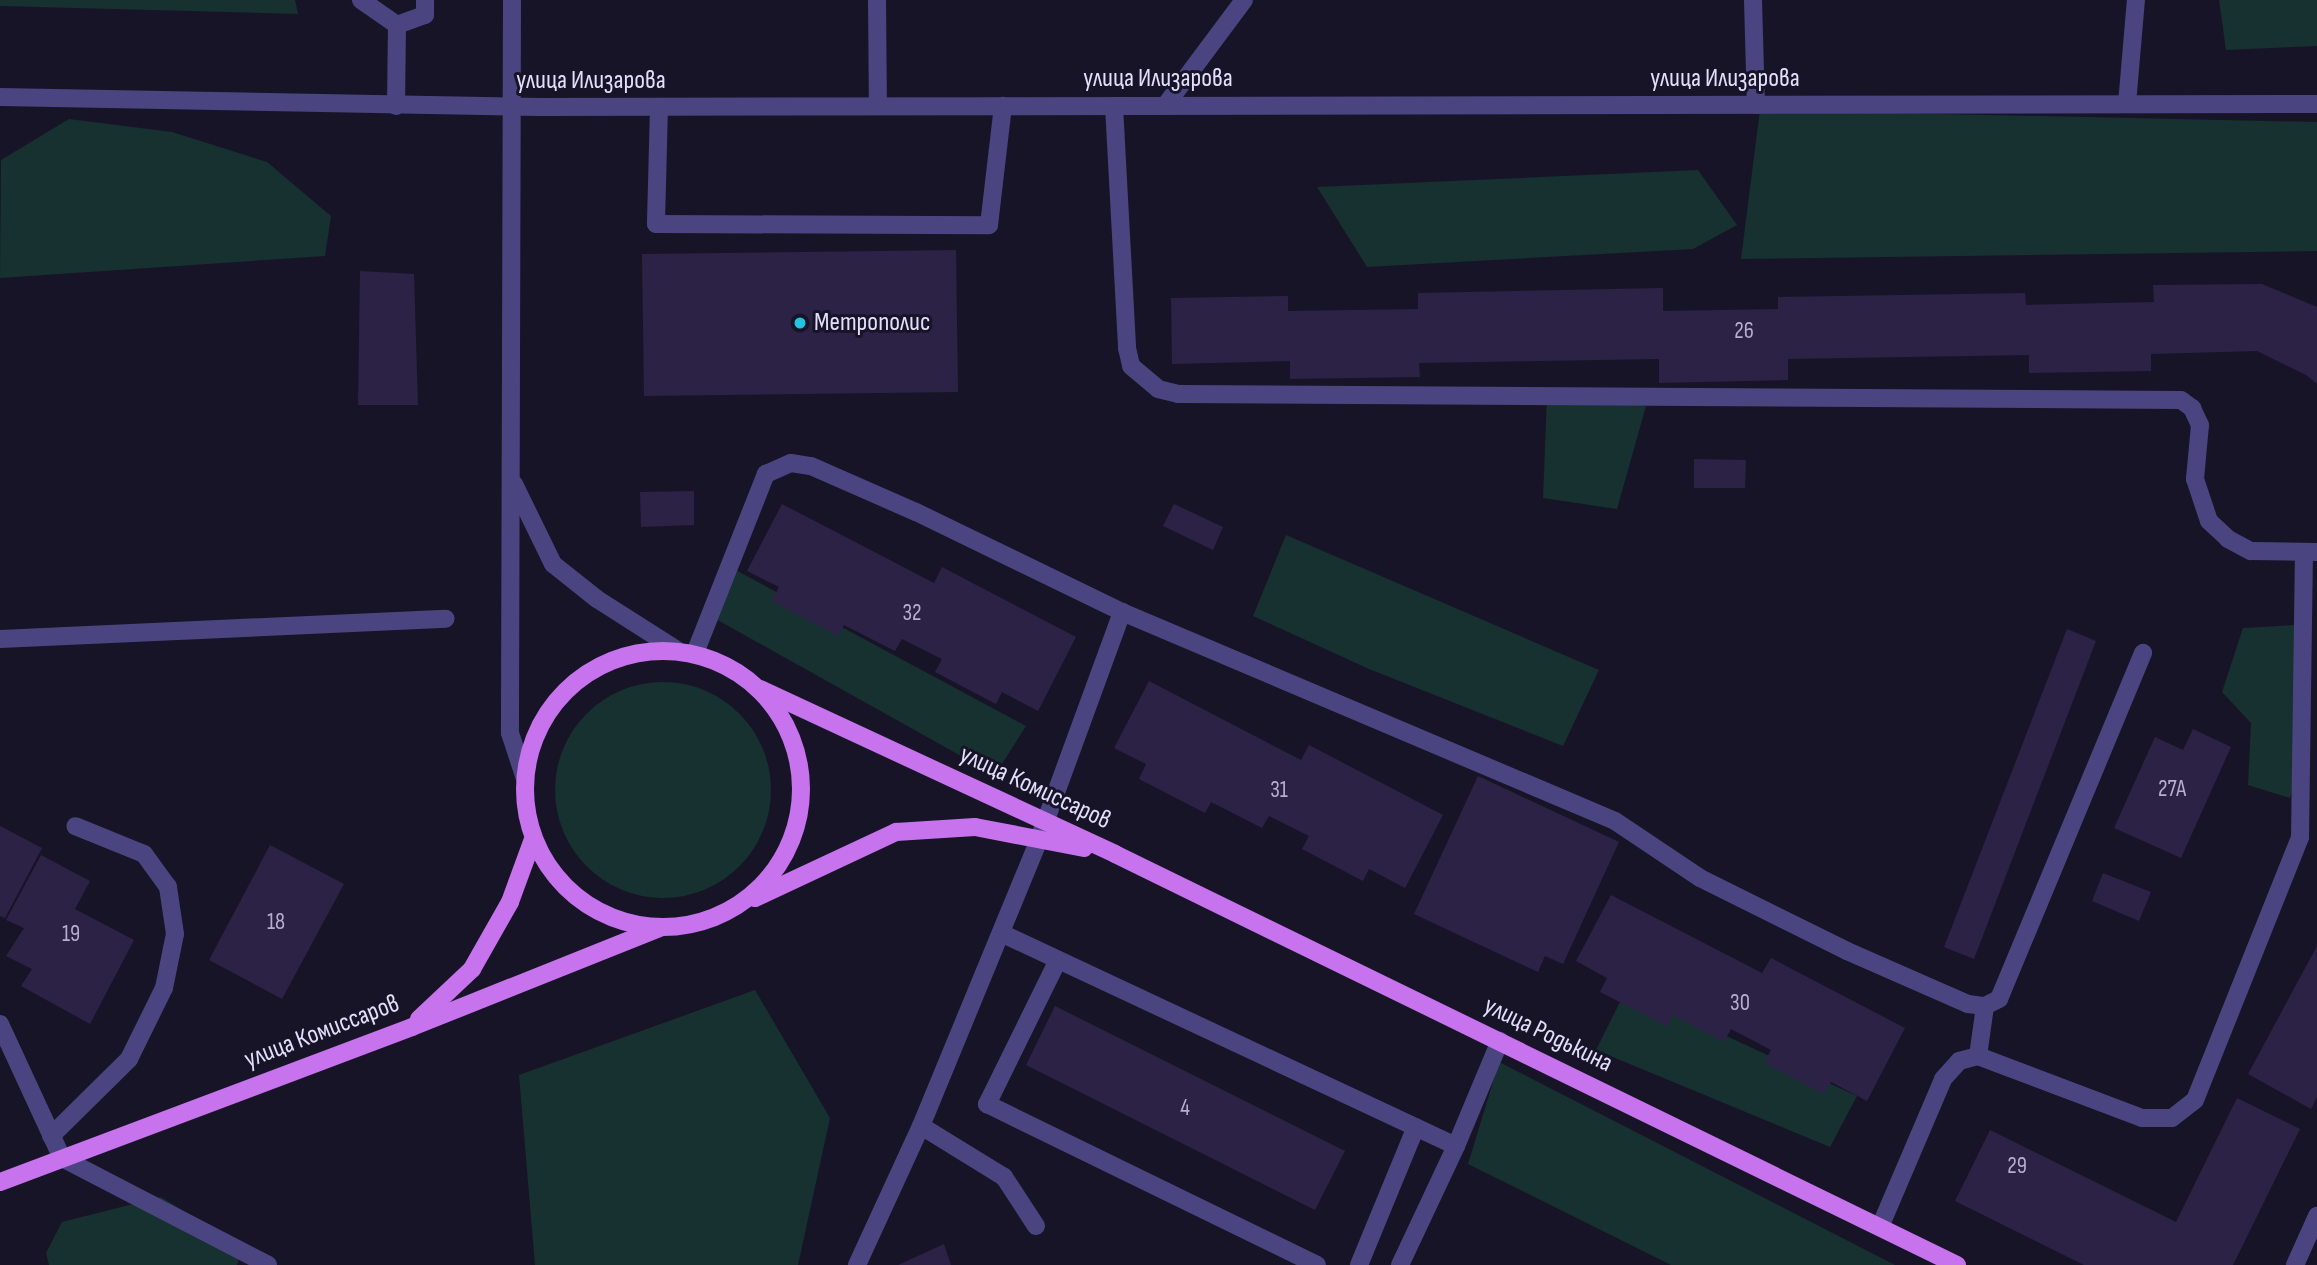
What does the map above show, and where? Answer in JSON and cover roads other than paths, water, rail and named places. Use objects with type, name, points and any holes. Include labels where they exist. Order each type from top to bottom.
[{"type":"main road","points":[[661,927],[620,921],[584,903],[554,874],[533,838],[526,810],[525,779],[535,736],[558,698],[592,670],[633,653],[677,650],[695,653],[730,667],[760,689],[785,723],[799,762],[801,804],[790,845],[767,880],[735,907]]},
{"type":"main road","name":"улица Комиссаров","points":[[760,689],[1042,830],[1115,854]]},
{"type":"main road","name":"улица Комиссаров","points":[[0,1182],[412,1027],[661,927],[699,923],[896,832],[975,827],[1042,830]]},
{"type":"main road","points":[[412,1027],[472,969],[510,902],[533,838]]},
{"type":"main road","name":"улица Родькина","points":[[1115,854],[1957,1265]]},
{"type":"street","points":[[361,0],[397,25]]},
{"type":"street","points":[[397,25],[425,15],[425,0]]},
{"type":"street","points":[[512,0],[510,733],[525,779]]},
{"type":"street","points":[[877,0],[878,106]]},
{"type":"street","points":[[1165,106],[1244,0]]},
{"type":"street","points":[[1753,0],[1756,105]]},
{"type":"street","points":[[2127,104],[2136,0]]},
{"type":"street","points":[[396,106],[397,25]]},
{"type":"street","name":"улица Илизарова","points":[[0,97],[513,107],[2317,104]]},
{"type":"street","points":[[659,107],[656,225],[989,225],[1003,106]]},
{"type":"street","points":[[1114,106],[1127,348],[1131,366],[1158,389],[1192,394],[2181,400],[2192,408],[2200,425],[2195,479],[2209,521],[2228,539],[2252,551],[2310,552],[2300,838],[2194,1100],[2172,1118],[2142,1118],[1978,1056],[1959,1061],[1943,1079],[1881,1227]]},
{"type":"street","points":[[695,653],[766,474],[791,463],[811,466],[916,512],[1122,612],[1615,821],[1700,878],[1847,951],[1968,1004],[1986,1006],[1999,999],[2143,653]]},
{"type":"street","points":[[512,481],[553,564],[597,599],[677,650]]},
{"type":"street","points":[[857,1265],[921,1126],[1001,933],[1122,612]]},
{"type":"street","points":[[0,639],[446,620]]},
{"type":"street","points":[[51,1136],[129,1059],[164,988],[175,934],[168,887],[144,853],[75,826]]},
{"type":"street","points":[[1001,933],[1456,1146]]},
{"type":"street","points":[[1058,960],[987,1104],[1317,1265]]},
{"type":"street","points":[[1978,1056],[1986,1006]]},
{"type":"street","points":[[0,1024],[62,1158],[268,1265]]},
{"type":"street","points":[[1400,1265],[1456,1146],[1500,1041]]},
{"type":"street","points":[[921,1126],[1004,1177],[1036,1226]]},
{"type":"street","points":[[1359,1265],[1416,1127]]},
{"type":"street","points":[[2295,1265],[2317,1216]]},
{"type":"place","name":"Метрополис","points":[[800,323]]}]
